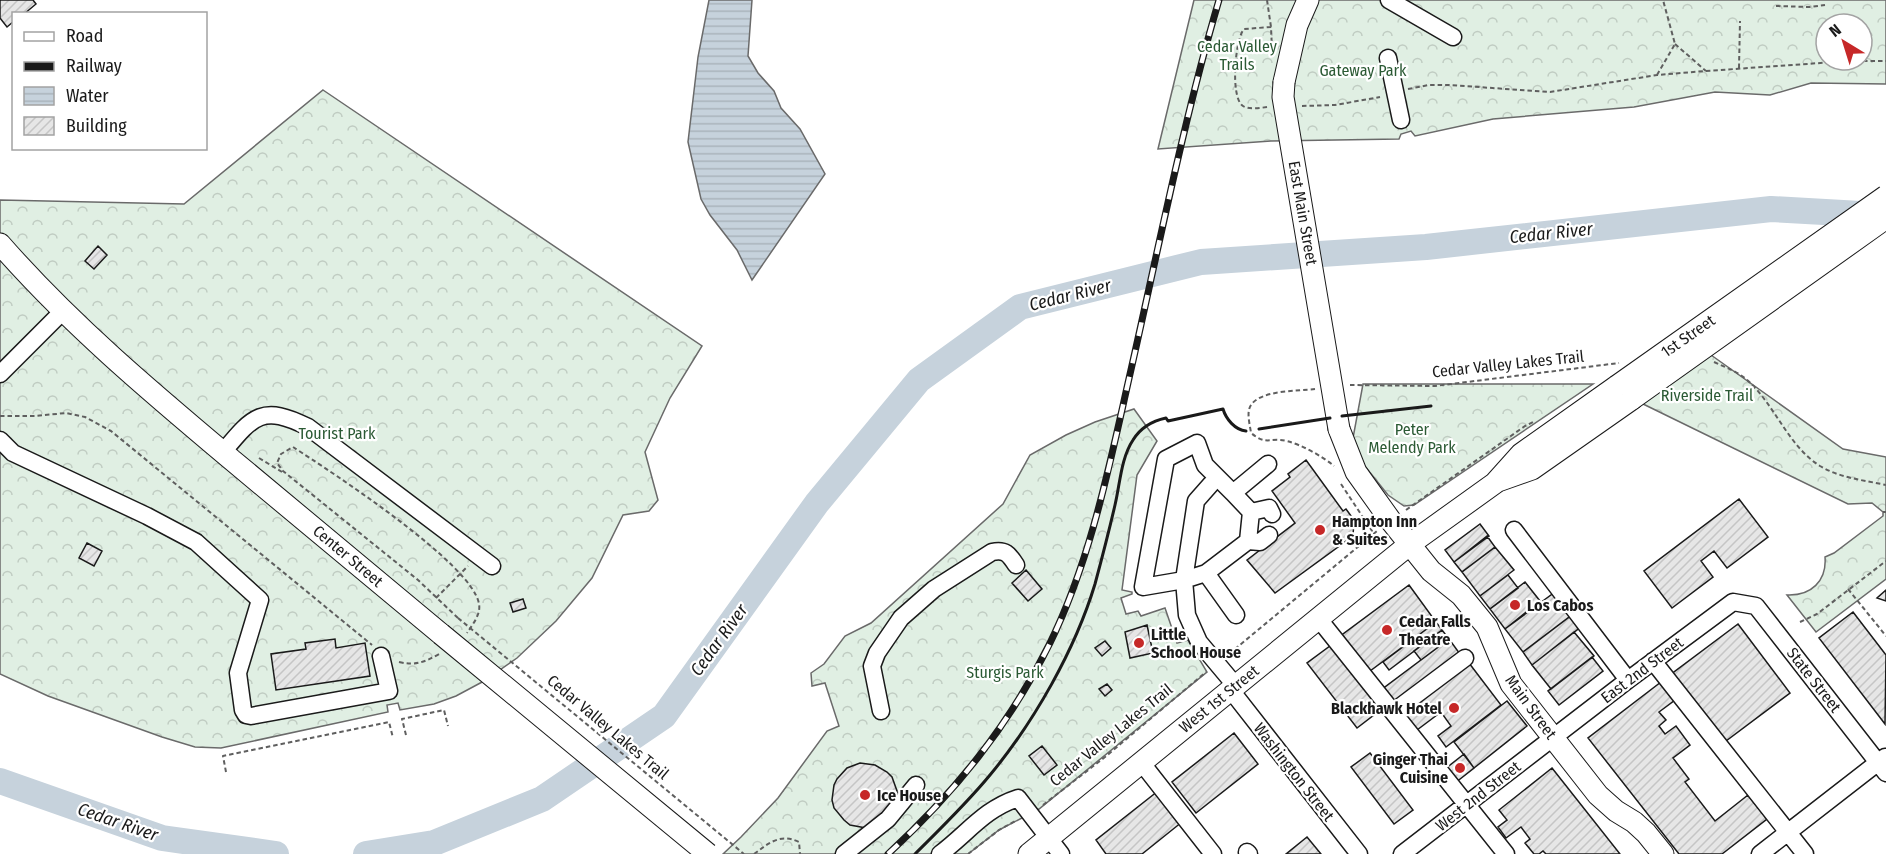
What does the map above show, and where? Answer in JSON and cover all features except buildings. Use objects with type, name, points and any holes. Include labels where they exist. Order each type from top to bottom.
[{"type":"main road","name":"East Main Street","points":[[1308,0],[1298,26],[1284,82],[1283,97],[1339,429]]},
{"type":"main road","name":"1st Street","points":[[1410,544],[1495,483],[1532,469],[1625,393],[1886,196]]},
{"type":"main road","name":"1st Street","points":[[1625,393],[1886,218]]},
{"type":"main road","name":"Center Street","points":[[0,244],[23,270],[156,397],[708,854]]},
{"type":"main road","name":"Main Street","points":[[1339,429],[1356,472],[1391,521],[1431,571],[1461,595],[1487,627],[1510,684],[1598,795],[1616,811],[1634,822],[1663,854]]},
{"type":"main road","name":"West 1st Street","points":[[1029,854],[1055,846],[1141,762],[1410,544]]},
{"type":"street","points":[[1389,0],[1453,37]]},
{"type":"street","points":[[1388,58],[1401,120]]},
{"type":"street","points":[[0,374],[64,310]]},
{"type":"street","points":[[223,452],[241,430],[254,419],[269,414],[288,417],[308,428],[492,566]]},
{"type":"street","points":[[0,440],[13,453],[70,478],[195,542],[260,600],[238,673],[243,710],[246,715],[390,695],[381,656]]},
{"type":"street","points":[[1248,541],[1251,512],[1205,465],[1197,443],[1166,459],[1143,587],[1184,580],[1206,573],[1248,541],[1260,542],[1269,535]]},
{"type":"street","points":[[1233,493],[1268,464]]},
{"type":"street","name":"Washington Street","points":[[1211,484],[1196,501],[1184,580],[1186,615],[1199,642],[1359,854]]},
{"type":"street","points":[[1251,512],[1269,508],[1272,514]]},
{"type":"street","points":[[1514,530],[1628,680]]},
{"type":"street","points":[[881,711],[872,666],[877,653],[901,618],[934,589],[992,552],[1000,550],[1008,553],[1016,565]]},
{"type":"street","points":[[1206,573],[1236,615]]},
{"type":"street","name":"East 2nd Street","points":[[1553,738],[1733,602]]},
{"type":"street","name":"State Street","points":[[1733,602],[1756,606],[1883,764]]},
{"type":"street","points":[[1318,618],[1506,854]]},
{"type":"street","points":[[1393,712],[1465,658]]},
{"type":"street","points":[[1653,662],[1805,854]]},
{"type":"street","name":"West 2nd Street","points":[[1402,854],[1553,738]]},
{"type":"street","points":[[1141,762],[1213,854]]},
{"type":"street","points":[[1760,854],[1883,764]]},
{"type":"street","points":[[844,854],[888,819],[916,785]]},
{"type":"street","points":[[940,854],[986,813],[1001,803],[1018,798],[1055,846]]},
{"type":"path","points":[[1267,0],[1271,27]]},
{"type":"path","points":[[1663,0],[1675,44],[1706,71]]},
{"type":"path","points":[[1776,6],[1825,5]]},
{"type":"path","points":[[1739,68],[1740,21]]},
{"type":"path","points":[[1266,27],[1244,29],[1240,33],[1237,47],[1236,91],[1238,100],[1244,106],[1275,107]]},
{"type":"path","points":[[1657,75],[1675,44]]},
{"type":"path","points":[[1295,106],[1335,105],[1430,85],[1550,92],[1657,75],[1849,61],[1886,61]]},
{"type":"path","points":[[1709,360],[1734,370],[1748,381],[1803,453],[1819,465],[1844,476],[1886,485]]},
{"type":"path","name":"Cedar Valley Lakes Trail","points":[[1341,386],[1363,384],[1435,386],[1626,362]]},
{"type":"path","points":[[1318,389],[1274,393],[1258,398],[1250,406],[1251,433],[1261,442],[1287,442],[1326,459],[1337,472]]},
{"type":"path","name":"Cedar Valley Lakes Trail","points":[[968,854],[999,830],[1039,809],[1105,758],[1391,521],[1525,426],[1535,422]]},
{"type":"path","points":[[1340,480],[1374,534]]},
{"type":"path","points":[[1800,622],[1817,614],[1886,561]]},
{"type":"path","points":[[436,598],[461,575]]},
{"type":"path","points":[[1848,588],[1886,636]]},
{"type":"path","name":"Cedar Valley Lakes Trail","points":[[458,618],[744,854]]},
{"type":"path","points":[[406,735],[402,719],[444,710],[447,726]]},
{"type":"path","points":[[226,772],[223,756],[389,722],[393,738]]},
{"type":"path","points":[[754,854],[778,838],[789,837],[799,842],[800,854]]},
{"type":"green space","name":"Gateway Park","points":[[1194,0],[1886,0],[1886,84],[1811,83],[1770,95],[1715,92],[1634,107],[1493,119],[1415,136],[1411,131],[1401,134],[1399,139],[1271,141],[1158,149]]},
{"type":"green space","name":"Tourist Park","points":[[323,90],[702,346],[670,398],[645,452],[658,500],[649,511],[623,515],[592,578],[556,621],[517,658],[484,681],[456,696],[434,704],[400,710],[398,703],[387,705],[388,712],[221,748],[195,747],[48,696],[0,674],[0,200],[184,204]]},
{"type":"green space","name":"Riverside Trail","points":[[1704,350],[1843,449],[1886,457],[1886,579],[1816,632],[1787,595],[1803,593],[1816,585],[1823,573],[1825,557],[1834,553],[1883,516],[1883,512],[1872,503],[1848,504],[1639,402]]},
{"type":"green space","name":"Peter Melendy Park","points":[[1363,384],[1593,384],[1414,505],[1404,506],[1388,495],[1364,465],[1353,438]]},
{"type":"green space","name":"Sturgis Park","points":[[1134,409],[1157,441],[1137,475],[1122,590],[1132,592],[1132,594],[1121,598],[1126,614],[1138,611],[1141,616],[1165,608],[1177,643],[1188,640],[1207,672],[1039,809],[999,830],[968,854],[723,854],[778,798],[827,731],[839,726],[825,683],[812,686],[811,673],[824,664],[845,636],[871,623],[1003,504],[1030,455],[1095,422]]},
{"type":"water","points":[[709,0],[752,0],[748,56],[758,73],[774,91],[781,108],[800,129],[825,174],[752,280],[737,250],[710,215],[701,199],[688,142],[698,57]]},
{"type":"waterway","name":"Cedar River","points":[[366,854],[434,843],[542,799],[664,716],[817,503],[919,380],[1020,307],[1201,262],[1426,247],[1771,209],[1878,215]]},
{"type":"waterway","name":"Cedar River","points":[[0,781],[162,838],[276,854]]},
{"type":"railway","points":[[888,854],[936,807],[998,730],[1034,673],[1064,612],[1087,548],[1105,483],[1182,143],[1219,0]]},
{"type":"wall","points":[[1342,416],[1431,406]]},
{"type":"wall","points":[[915,854],[990,775],[1022,732],[1052,684],[1087,609],[1108,535],[1123,463],[1136,435],[1147,425],[1161,419],[1166,418],[1168,421],[1223,409],[1226,417],[1238,429],[1246,431]]},
{"type":"wall","points":[[1259,429],[1330,418]]},
{"type":"place","name":"Hampton Inn & Suites","points":[[1320,530]]},
{"type":"place","name":"Los Cabos","points":[[1515,605]]},
{"type":"place","name":"Cedar Falls Theatre","points":[[1387,630]]},
{"type":"place","name":"Little School House","points":[[1139,643]]},
{"type":"place","name":"Blackhawk Hotel","points":[[1454,708]]},
{"type":"place","name":"Ginger Thai Cuisine","points":[[1460,768]]},
{"type":"place","name":"Ice House","points":[[865,795]]},
{"type":"park label","name":"Cedar Valley Trails","points":[[1237,55]]}]
